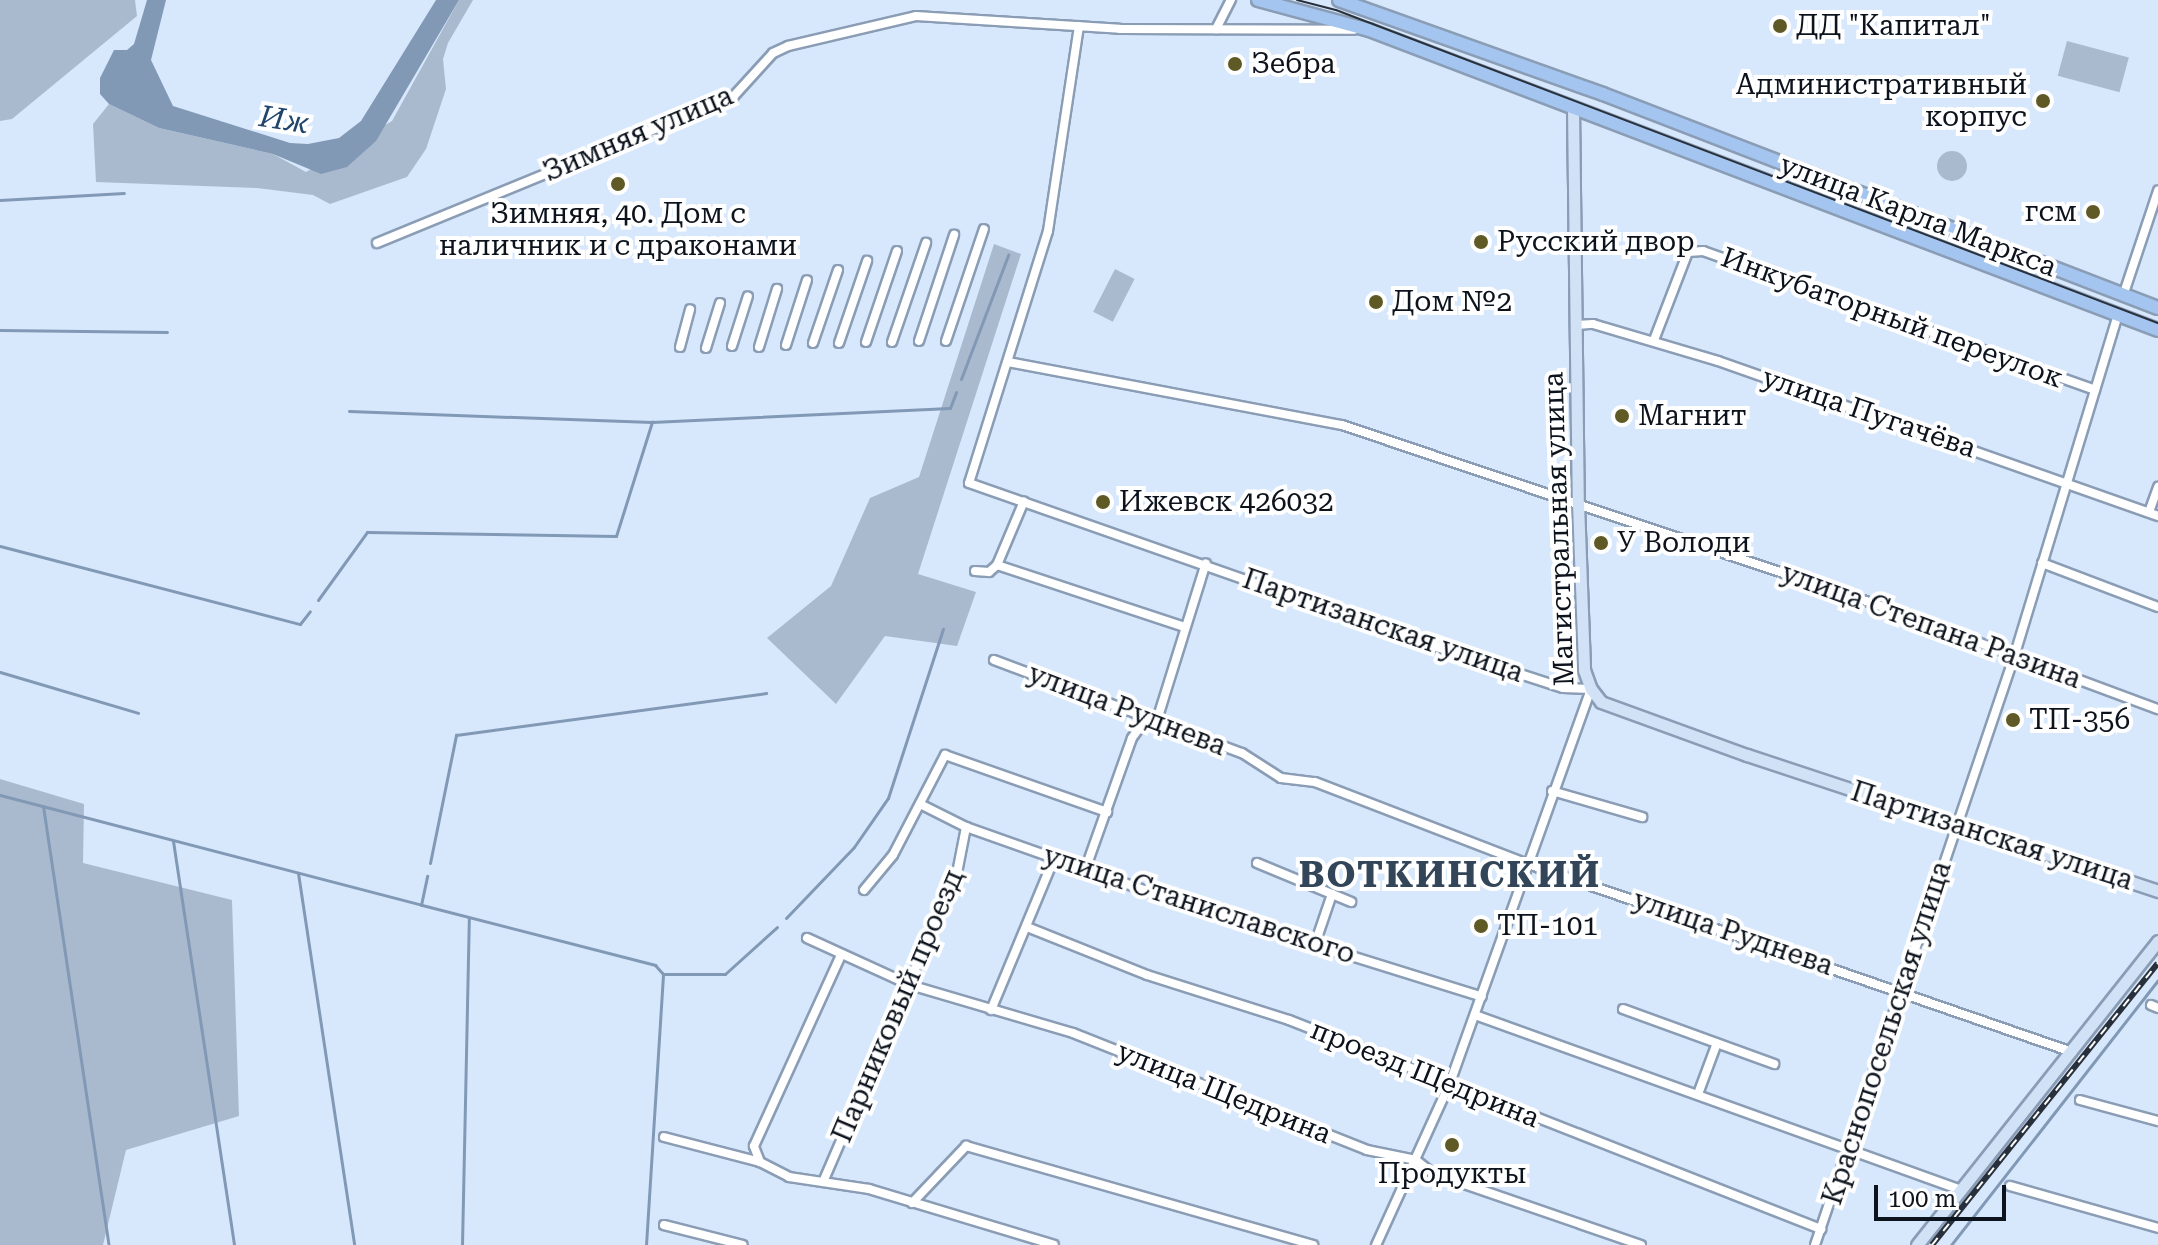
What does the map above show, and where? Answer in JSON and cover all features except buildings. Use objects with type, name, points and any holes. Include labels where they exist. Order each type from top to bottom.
[{"type":"main road","points":[[1258,0],[1369,30],[1573,107]]},
{"type":"main road","points":[[1339,0],[1573,86]]},
{"type":"main road","name":"Магистральная улица","points":[[1573,86],[1573,107]]},
{"type":"main road","name":"улица Карла Маркса","points":[[1573,86],[2157,307]]},
{"type":"main road","name":"улица Карла Маркса","points":[[1573,107],[2117,318],[2158,330]]},
{"type":"main road","points":[[2117,318],[2124,293]]},
{"type":"street","points":[[1216,29],[1231,0]]},
{"type":"street","name":"Зимняя улица","points":[[377,243],[733,97],[773,53],[788,46],[916,16],[1079,26],[1369,30]]},
{"type":"street","points":[[1008,362],[1048,231],[1079,26]]},
{"type":"street","name":"Магистральная улица","points":[[1376,1245],[1449,1085],[1591,689],[1584,670],[1578,503],[1573,107]]},
{"type":"street","points":[[2124,293],[2158,191]]},
{"type":"street","points":[[946,341],[984,229]]},
{"type":"street","points":[[919,341],[954,235]]},
{"type":"street","points":[[892,342],[926,243]]},
{"type":"street","points":[[866,342],[897,251]]},
{"type":"street","name":"Инкубаторный переулок","points":[[1654,340],[1688,252],[1703,251],[2095,390]]},
{"type":"street","points":[[839,343],[867,261]]},
{"type":"street","points":[[813,343],[838,270]]},
{"type":"street","points":[[786,345],[807,280]]},
{"type":"street","points":[[759,347],[777,289]]},
{"type":"street","points":[[732,346],[748,296]]},
{"type":"street","points":[[706,348],[720,303]]},
{"type":"street","points":[[680,347],[690,309]]},
{"type":"street","name":"Краснопосельская улица","points":[[1815,1245],[2014,657],[2117,318]]},
{"type":"street","name":"улица Пугачёва","points":[[1577,325],[1654,340],[2154,514]]},
{"type":"street","name":"Партизанская улица","points":[[1008,362],[969,483],[1206,563],[1455,653],[1563,688],[1591,689],[1601,702],[1955,827],[2158,891]]},
{"type":"street","name":"улица Степана Разина","points":[[1008,362],[1283,410],[1578,503],[1875,604],[2158,709]]},
{"type":"street","points":[[2154,514],[2158,487]]},
{"type":"street","points":[[975,571],[989,572],[997,565],[1024,501]]},
{"type":"street","points":[[1157,720],[1206,563]]},
{"type":"street","points":[[2042,563],[2158,607]]},
{"type":"street","points":[[997,565],[1185,627]]},
{"type":"street","name":"улица Руднева","points":[[994,660],[1242,753],[1281,778],[1315,782],[1528,864],[2072,1052]]},
{"type":"street","points":[[1085,870],[1132,738],[1146,719]]},
{"type":"street","points":[[864,890],[893,855],[945,755],[1107,812]]},
{"type":"street","points":[[1552,791],[1642,817]]},
{"type":"street","name":"улица Станиславского","points":[[920,804],[966,827],[1085,870],[1482,997]]},
{"type":"street","name":"Парниковый проезд","points":[[823,1182],[957,873],[966,827]]},
{"type":"street","points":[[991,1010],[1054,859]]},
{"type":"street","points":[[1257,863],[1351,902]]},
{"type":"street","points":[[1315,944],[1332,894]]},
{"type":"street","name":"проезд Щедрина","points":[[1027,927],[1147,975],[1289,1020],[1821,1229]]},
{"type":"street","name":"улица Щедрина","points":[[807,938],[840,957],[910,985],[1073,1033],[1367,1150],[1416,1160],[1432,1173],[1641,1245]]},
{"type":"street","points":[[1917,1245],[2158,941]]},
{"type":"street","points":[[760,1162],[754,1146],[840,957]]},
{"type":"street","points":[[1623,1009],[1774,1064]]},
{"type":"street","points":[[1475,1015],[1961,1190]]},
{"type":"street","points":[[1698,1094],[1717,1043]]},
{"type":"street","points":[[2080,1100],[2158,1121]]},
{"type":"street","points":[[664,1137],[760,1162],[789,1177],[912,1203],[1054,1245]]},
{"type":"street","points":[[912,1203],[966,1146],[1313,1245]]},
{"type":"street","points":[[2010,1186],[2158,1228]]},
{"type":"street","points":[[664,1225],[743,1245]]},
{"type":"shaded area","points":[[0,0],[135,0],[137,16],[12,119],[0,121]]},
{"type":"shaded area","name":"Иж","points":[[147,0],[166,0],[151,60],[173,106],[290,143],[308,144],[339,138],[361,121],[436,0],[459,0],[376,141],[347,167],[321,174],[273,154],[159,128],[109,104],[100,94],[100,78],[114,50],[127,50],[134,44]]},
{"type":"shaded area","points":[[459,0],[473,0],[448,43],[443,59],[446,89],[426,149],[407,177],[330,204],[313,195],[257,188],[96,182],[93,124],[109,104],[159,128],[273,154],[306,172],[392,121]]},
{"type":"shaded area","points":[[2067,41],[2129,58],[2120,92],[2058,76]]},
{"type":"shaded area","points":[[1952,151],[1963,155],[1967,166],[1963,177],[1952,181],[1941,177],[1937,166],[1941,155]]},
{"type":"shaded area","points":[[994,244],[1021,254],[918,574],[976,592],[957,646],[885,636],[836,704],[767,638],[831,586],[870,498],[919,477]]},
{"type":"shaded area","points":[[1115,269],[1135,279],[1113,322],[1093,312]]},
{"type":"shaded area","points":[[0,779],[84,804],[83,863],[232,900],[239,1116],[126,1150],[103,1245],[0,1245]]},
{"type":"waterway","points":[[0,200],[124,193]]},
{"type":"waterway","points":[[961,379],[1008,255]]},
{"type":"waterway","points":[[0,330],[167,332]]},
{"type":"waterway","points":[[318,600],[367,532],[616,536],[652,422],[950,408],[956,392]]},
{"type":"waterway","points":[[349,411],[652,422]]},
{"type":"waterway","points":[[0,546],[300,624],[310,611]]},
{"type":"waterway","points":[[786,918],[854,847],[888,798],[943,629]]},
{"type":"waterway","points":[[0,672],[138,713]]},
{"type":"waterway","points":[[430,863],[456,735],[766,693]]},
{"type":"waterway","points":[[0,795],[421,905],[427,876]]},
{"type":"waterway","points":[[43,806],[109,1245]]},
{"type":"waterway","points":[[173,841],[234,1245]]},
{"type":"waterway","points":[[298,873],[354,1245]]},
{"type":"waterway","points":[[422,905],[655,965],[663,974],[725,974],[777,927]]},
{"type":"waterway","points":[[462,1245],[469,918]]},
{"type":"waterway","points":[[646,1245],[663,974]]},
{"type":"waterway","points":[[1951,1245],[2158,980]]},
{"type":"tram line","points":[[1297,0],[1336,10],[2158,323]]},
{"type":"railway","points":[[1932,1245],[2158,963]]},
{"type":"place","name":"ДД \"Капитал\"","points":[[1780,26]]},
{"type":"place","name":"Зебра","points":[[1235,64]]},
{"type":"place","name":"Административный корпус","points":[[2043,101]]},
{"type":"place","name":"Зимняя, 40. Дом с наличник и с драконами","points":[[618,184]]},
{"type":"place","name":"гсм","points":[[2093,212]]},
{"type":"place","name":"Русский двор","points":[[1481,242]]},
{"type":"place","name":"Дом №2","points":[[1376,302]]},
{"type":"place","name":"Магнит","points":[[1622,416]]},
{"type":"place","name":"Ижевск 426032","points":[[1103,502]]},
{"type":"place","name":"У Володи","points":[[1601,543]]},
{"type":"place","name":"ТП-356","points":[[2013,720]]},
{"type":"place","name":"ТП-101","points":[[1481,926]]},
{"type":"place","name":"Продукты","points":[[1452,1145]]},
{"type":"district","name":"ВОТКИНСКИЙ","points":[[1450,876]]}]
